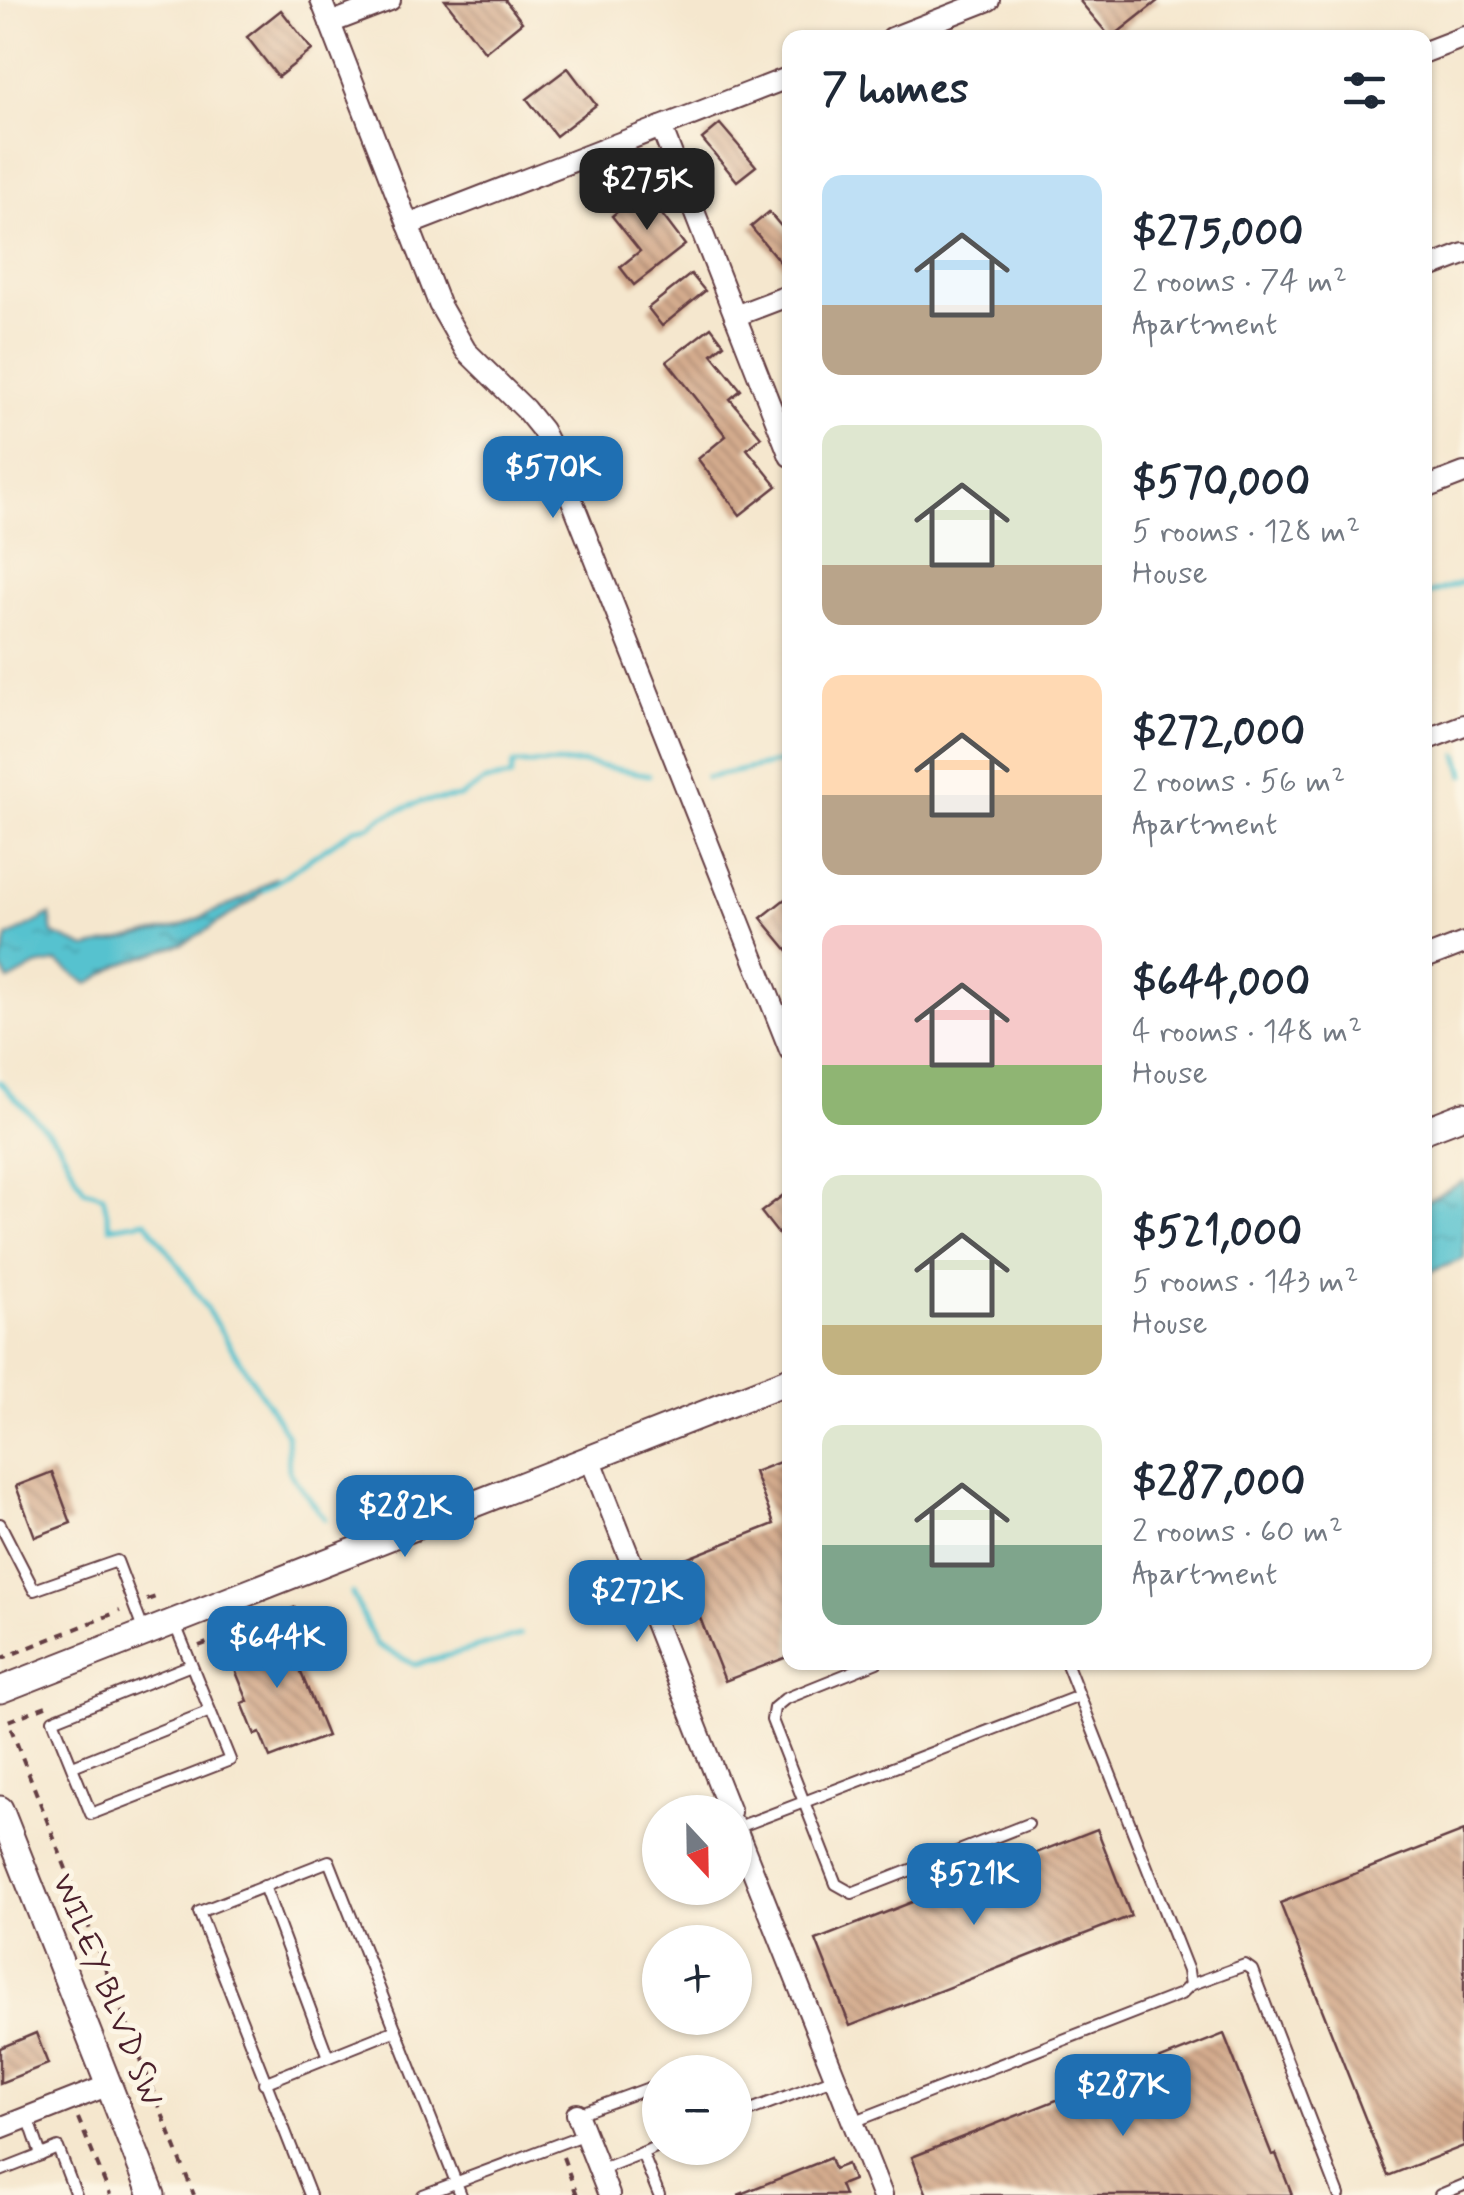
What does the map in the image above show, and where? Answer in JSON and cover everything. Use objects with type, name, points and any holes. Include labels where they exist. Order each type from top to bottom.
[{"type":"street","points":[[320,0],[455,337],[534,420],[552,450],[782,1030]]},
{"type":"street","points":[[330,23],[390,0]]},
{"type":"street","points":[[912,30],[988,0]]},
{"type":"street","points":[[1432,49],[1464,38]]},
{"type":"street","points":[[408,224],[782,80]]},
{"type":"street","points":[[661,127],[782,436]]},
{"type":"street","points":[[1432,266],[1464,254]]},
{"type":"street","points":[[735,316],[782,298]]},
{"type":"street","points":[[1432,485],[1464,473]]},
{"type":"street","points":[[1432,737],[1464,724]]},
{"type":"street","points":[[1432,955],[1464,943]]},
{"type":"street","points":[[1432,1127],[1464,1115]]},
{"type":"street","points":[[0,1690],[782,1383]]},
{"type":"street","points":[[590,1458],[723,1795]]},
{"type":"street","name":"WILEY BLVD SW","points":[[0,1810],[152,2195]]},
{"type":"street","points":[[752,1868],[882,2195]]},
{"type":"street","points":[[0,2128],[109,2085]]},
{"type":"street","points":[[581,2124],[609,2195]]},
{"type":"lane","points":[[0,1524],[34,1590],[116,1560],[144,1633]]},
{"type":"lane","points":[[174,1622],[230,1760],[91,1814],[53,1720],[191,1665]]},
{"type":"lane","points":[[857,1670],[785,1699],[774,1708],[772,1720],[836,1884],[852,1892],[1028,1824]]},
{"type":"lane","points":[[1069,1670],[1188,1971],[1190,1985]]},
{"type":"lane","points":[[752,1821],[1079,1696]]},
{"type":"lane","points":[[72,1766],[210,1711]]},
{"type":"lane","points":[[310,2195],[199,1912],[329,1861],[462,2195]]},
{"type":"lane","points":[[264,1886],[328,2057]]},
{"type":"lane","points":[[853,2122],[1181,1994],[1190,1985],[1244,1964],[1252,1970],[1339,2195]]},
{"type":"lane","points":[[264,2083],[396,2030]]},
{"type":"lane","points":[[752,2110],[835,2078]]},
{"type":"lane","points":[[423,2195],[558,2144],[581,2124],[642,2093]]},
{"type":"lane","points":[[28,2117],[41,2155]]},
{"type":"lane","points":[[0,2172],[58,2148],[76,2195]]},
{"type":"lane","points":[[599,2170],[642,2152]]},
{"type":"lane","points":[[647,2165],[659,2195]]},
{"type":"lane","points":[[1440,2195],[1464,2185]]},
{"type":"path","points":[[0,1659],[162,1595]]},
{"type":"path","points":[[8,1721],[194,2195]]},
{"type":"path","points":[[558,2144],[578,2195]]},
{"type":"water","points":[[276,877],[256,898],[207,930],[182,944],[120,965],[88,984],[57,962],[36,966],[9,981],[0,966],[8,937],[50,915],[53,934],[86,948],[179,927],[245,898]]},
{"type":"water","points":[[1464,1181],[1464,1259],[1432,1271],[1432,1198]]},
{"type":"building","points":[[445,0],[505,0],[522,22],[485,52]]},
{"type":"building","points":[[1079,0],[1159,0],[1121,30],[1104,30]]},
{"type":"building","points":[[281,10],[312,50],[278,77],[247,37]]},
{"type":"building","points":[[568,68],[596,105],[556,136],[527,99]]},
{"type":"building","points":[[720,124],[756,166],[737,181],[702,139]]},
{"type":"building","points":[[655,181],[669,198],[657,208],[685,245],[634,285],[620,267],[640,251],[612,216]]},
{"type":"building","points":[[769,212],[782,227],[782,264],[751,227]]},
{"type":"building","points":[[691,274],[705,291],[662,326],[648,308]]},
{"type":"building","points":[[711,327],[724,344],[712,354],[741,390],[730,399],[761,437],[747,449],[777,486],[740,515],[698,459],[726,436],[667,361]]},
{"type":"building","points":[[782,901],[782,943],[761,918]]},
{"type":"building","points":[[782,1196],[782,1239],[761,1212]]},
{"type":"building","points":[[782,1461],[782,1659],[725,1681],[678,1562],[774,1524],[754,1472]]},
{"type":"building","points":[[52,1472],[71,1523],[35,1537],[16,1486]]},
{"type":"building","points":[[294,1623],[306,1654],[295,1658],[327,1736],[270,1758],[242,1703],[248,1701],[227,1650]]},
{"type":"building","points":[[1097,1829],[1131,1916],[850,2026],[816,1940]]},
{"type":"building","points":[[1464,1831],[1464,2146],[1388,2176],[1280,1903]]},
{"type":"building","points":[[36,2033],[48,2064],[0,2083],[0,2048]]},
{"type":"building","points":[[1224,2034],[1292,2195],[927,2195],[912,2157]]},
{"type":"building","points":[[830,2158],[834,2169],[847,2164],[853,2180],[840,2185],[844,2195],[738,2195]]},
{"type":"waterway","points":[[1432,593],[1464,582]]},
{"type":"waterway","points":[[1458,755],[1464,775]]},
{"type":"waterway","points":[[706,778],[782,762]]},
{"type":"waterway","points":[[264,890],[354,829],[370,826],[420,802],[460,797],[485,781],[511,777],[513,764],[584,763],[649,775]]},
{"type":"waterway","points":[[0,1082],[58,1142],[84,1190],[103,1195],[110,1227],[146,1221],[287,1434],[289,1472],[325,1519]]},
{"type":"waterway","points":[[352,1593],[376,1644],[415,1665],[520,1635]]}]
